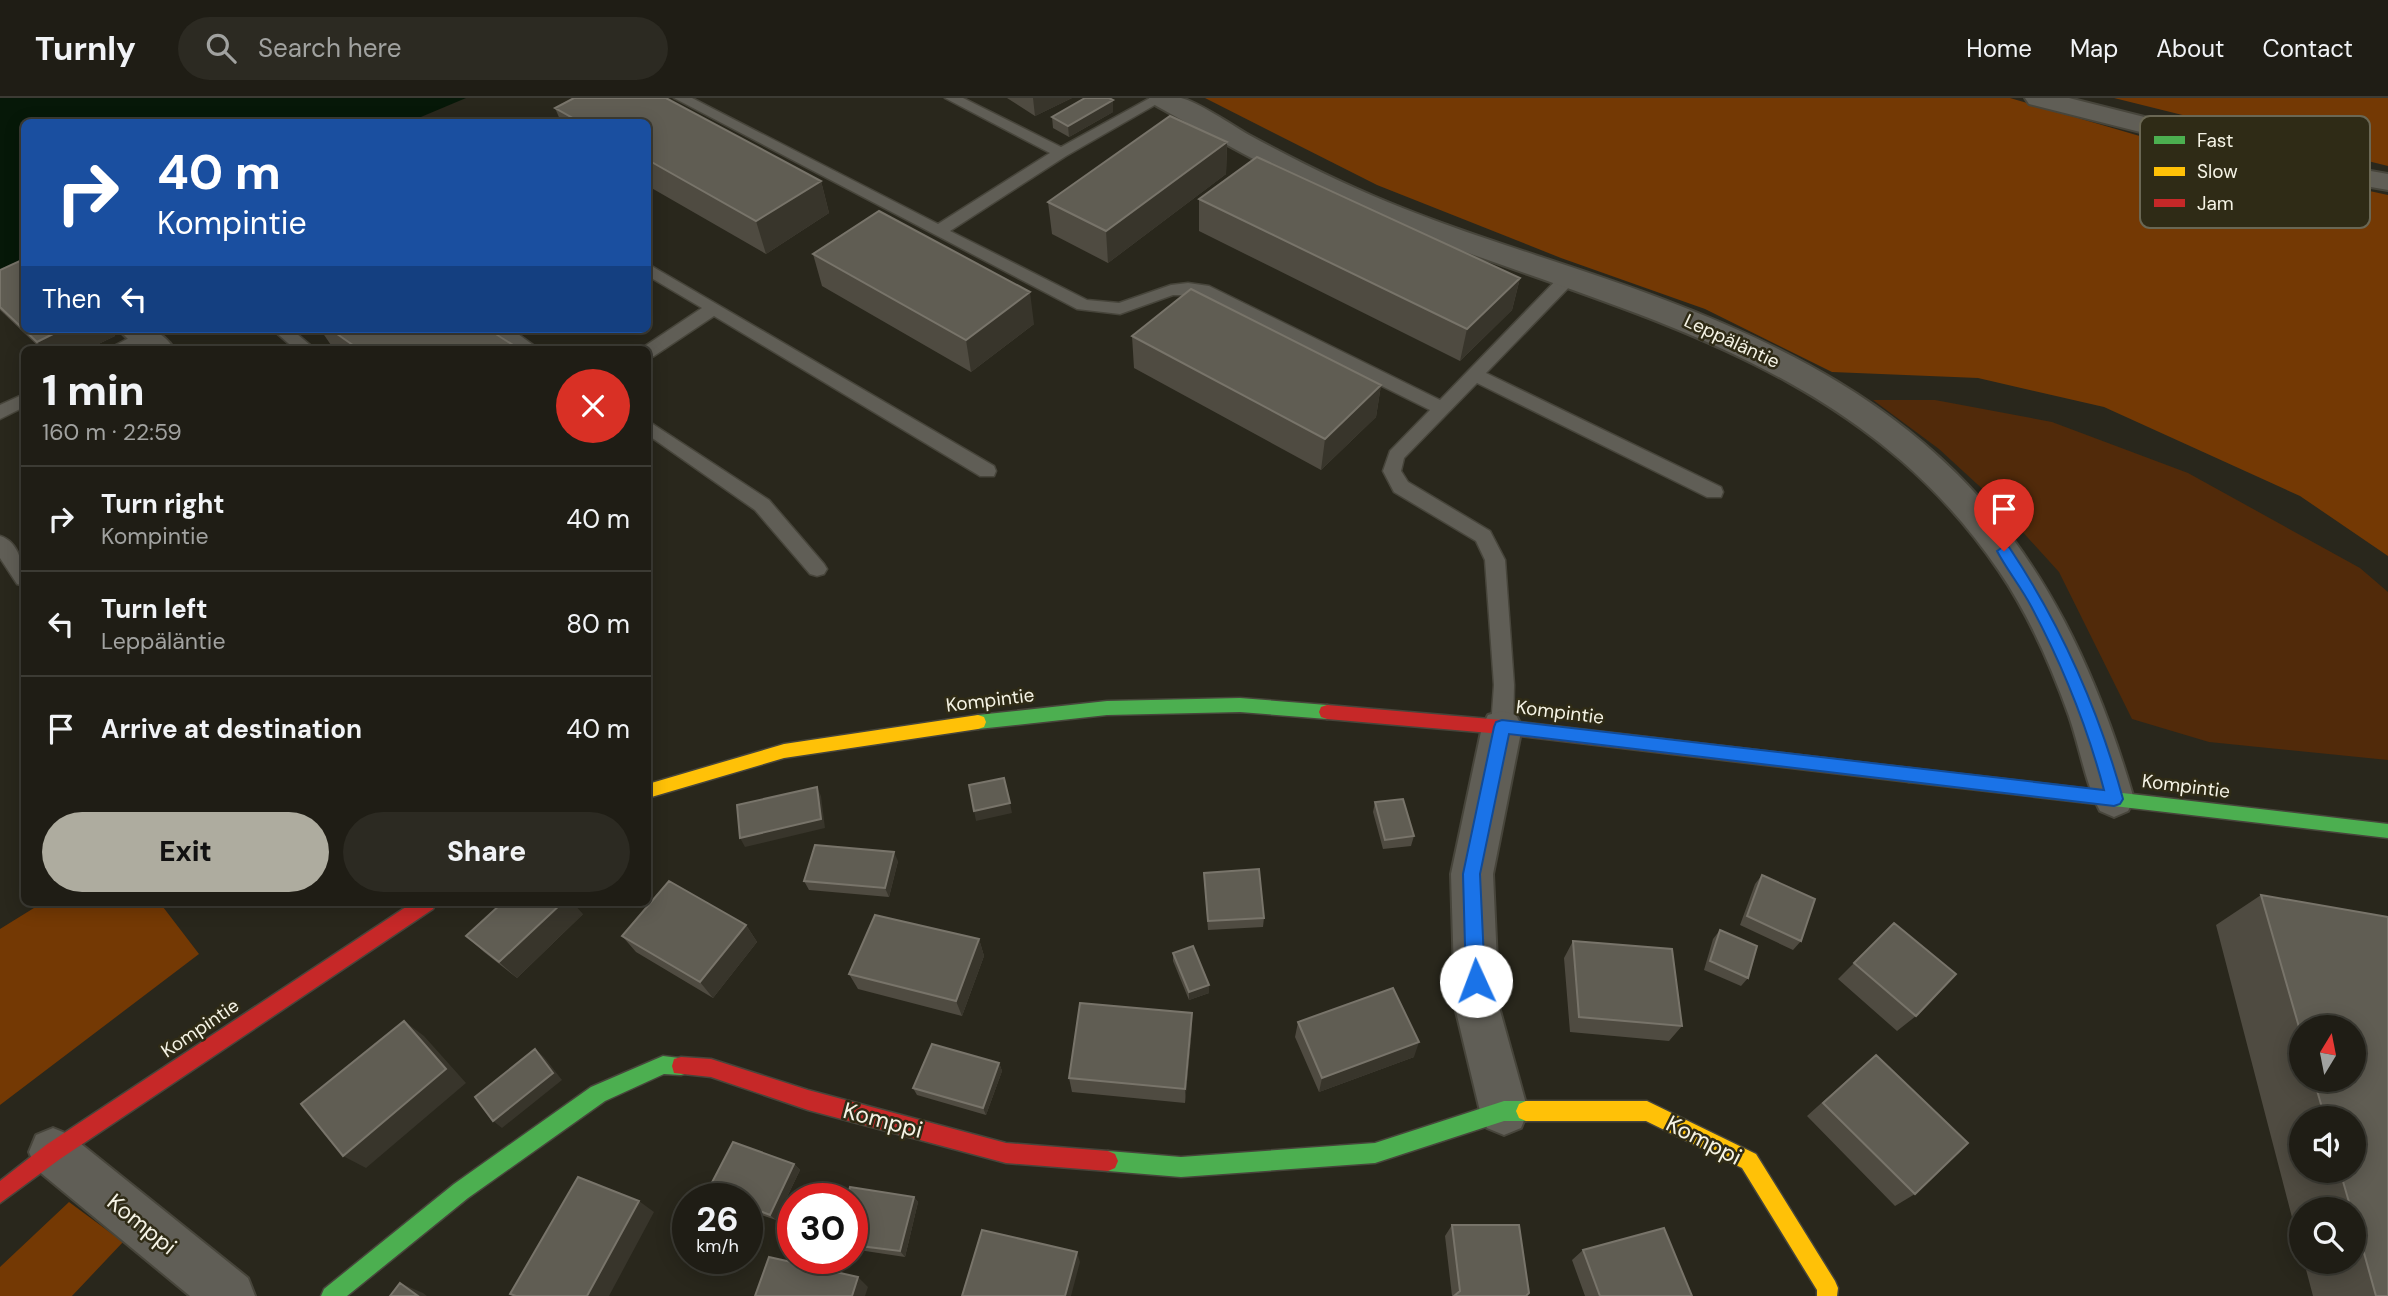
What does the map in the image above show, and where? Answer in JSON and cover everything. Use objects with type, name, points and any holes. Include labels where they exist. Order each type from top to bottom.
[{"type":"street","name":"Leppäläntie","points":[[1161,98],[1344,194],[1398,216],[1689,320],[1758,351],[1823,387],[1901,444],[1959,496],[2004,551],[2037,601],[2073,676],[2101,750],[2114,799]]},
{"type":"street","points":[[2038,98],[2140,124]]},
{"type":"street","points":[[2370,178],[2388,181]]},
{"type":"street","name":"Kompintie","points":[[651,790],[784,751],[982,721],[1107,708],[1240,705],[1502,727],[2388,831]]},
{"type":"street","points":[[1502,727],[1472,874],[1476,1007],[1504,1111]]},
{"type":"street","name":"Kompintie","points":[[0,1193],[54,1152],[423,906]]},
{"type":"street","name":"Komppi","points":[[331,1296],[461,1191],[598,1094],[663,1065],[711,1068],[808,1100],[1006,1153],[1181,1167],[1375,1153],[1504,1111],[1647,1111],[1749,1161],[1828,1288],[1827,1296]]},
{"type":"street","name":"Komppi","points":[[54,1152],[230,1296]]},
{"type":"lane","points":[[681,98],[1083,305],[1120,309],[1171,290],[1203,290],[1442,408]]},
{"type":"lane","points":[[952,98],[1061,153]]},
{"type":"lane","points":[[939,231],[1061,153],[1161,98]]},
{"type":"lane","points":[[651,271],[987,471]]},
{"type":"lane","points":[[1502,727],[1504,685],[1496,561],[1483,536],[1401,487],[1392,471],[1396,456],[1569,277]]},
{"type":"lane","points":[[651,350],[714,308]]},
{"type":"lane","points":[[285,333],[302,346]]},
{"type":"lane","points":[[505,333],[525,346]]},
{"type":"lane","points":[[1475,375],[1714,492]]},
{"type":"lane","points":[[0,413],[21,402]]},
{"type":"lane","points":[[651,429],[762,505],[817,569]]},
{"type":"lane","points":[[0,543],[21,574]]},
{"type":"shaded area","points":[[0,98],[466,98],[416,119],[21,119],[21,288],[0,295]]},
{"type":"shaded area","points":[[1205,98],[2010,98],[2140,136],[2140,228],[2370,228],[2370,191],[2388,195],[2388,556],[2300,496],[2104,407],[1978,378],[1832,372],[1705,309],[1561,258],[1377,185]]},
{"type":"shaded area","points":[[2114,98],[2388,98],[2388,166],[2370,162],[2370,116],[2187,116]]},
{"type":"shaded area","points":[[1873,400],[1935,400],[2052,422],[2188,473],[2360,568],[2388,592],[2388,760],[2209,742],[2132,719],[2059,572],[1989,495],[1939,449]]},
{"type":"shaded area","points":[[37,906],[162,906],[199,954],[0,1105],[0,929]]},
{"type":"shaded area","points":[[69,1202],[123,1242],[72,1296],[0,1296],[0,1267]]},
{"type":"building","points":[[574,98],[666,98],[821,181],[756,221],[651,162],[651,119],[575,119],[555,108]]},
{"type":"building","points":[[1085,98],[1113,100],[1068,126],[1052,117]]},
{"type":"building","points":[[1170,116],[1227,142],[1106,231],[1048,202]]},
{"type":"building","points":[[1257,157],[1520,278],[1467,329],[1199,199]]},
{"type":"building","points":[[879,211],[1030,292],[966,340],[813,254]]},
{"type":"building","points":[[21,260],[21,327],[0,307],[0,270]]},
{"type":"building","points":[[1191,289],[1381,385],[1325,439],[1132,336]]},
{"type":"building","points":[[27,333],[55,333],[37,342]]},
{"type":"building","points":[[336,333],[494,333],[513,345],[511,346],[354,346]]},
{"type":"building","points":[[1004,778],[1010,803],[974,811],[969,785]]},
{"type":"building","points":[[817,787],[821,819],[740,838],[737,805]]},
{"type":"building","points":[[1403,799],[1414,836],[1385,840],[1375,802]]},
{"type":"building","points":[[815,845],[894,852],[885,888],[804,881]]},
{"type":"building","points":[[1259,869],[1264,918],[1208,921],[1204,873]]},
{"type":"building","points":[[1762,875],[1815,899],[1801,941],[1747,916]]},
{"type":"building","points":[[669,881],[746,925],[700,982],[622,936],[648,906],[651,906],[651,902]]},
{"type":"building","points":[[2261,895],[2388,917],[2388,1296],[2376,1296],[2366,1260],[2366,1197],[2348,1197],[2343,1183],[2366,1183],[2366,1106],[2322,1106],[2317,1092],[2366,1092],[2366,1015],[2296,1015]]},
{"type":"building","points":[[499,906],[559,906],[499,962],[466,936]]},
{"type":"building","points":[[875,915],[979,939],[956,1001],[849,974]]},
{"type":"building","points":[[1894,923],[1956,974],[1916,1016],[1854,963]]},
{"type":"building","points":[[1720,930],[1757,946],[1748,978],[1710,961]]},
{"type":"building","points":[[1573,941],[1672,949],[1682,1026],[1579,1017]]},
{"type":"building","points":[[1193,946],[1209,985],[1189,992],[1173,953]]},
{"type":"building","points":[[1393,988],[1419,1042],[1322,1078],[1298,1022]]},
{"type":"building","points":[[1080,1003],[1192,1013],[1185,1089],[1069,1078]]},
{"type":"building","points":[[404,1021],[446,1069],[343,1156],[301,1104]]},
{"type":"building","points":[[932,1044],[999,1063],[983,1108],[913,1088]]},
{"type":"building","points":[[535,1049],[553,1073],[493,1121],[475,1097]]},
{"type":"building","points":[[1876,1055],[1968,1143],[1915,1194],[1823,1103]]},
{"type":"building","points":[[733,1142],[794,1164],[785,1183],[777,1183],[777,1200],[770,1215],[763,1212],[763,1183],[712,1183]]},
{"type":"building","points":[[578,1177],[639,1201],[587,1296],[510,1294]]},
{"type":"building","points":[[868,1190],[914,1197],[900,1251],[868,1247]]},
{"type":"building","points":[[1452,1225],[1519,1225],[1529,1293],[1526,1296],[1454,1296],[1460,1291]]},
{"type":"building","points":[[1664,1228],[1692,1296],[1600,1296],[1583,1250]]},
{"type":"building","points":[[982,1230],[1077,1252],[1065,1296],[962,1296]]},
{"type":"building","points":[[769,1257],[777,1259],[777,1274],[845,1274],[858,1277],[852,1296],[755,1296]]},
{"type":"building","points":[[400,1283],[418,1296],[390,1296]]},
{"type":"traffic: fast","points":[[978,722],[1107,708],[1240,705],[1327,712]]},
{"type":"traffic: fast","points":[[1909,775],[2388,831]]},
{"type":"traffic: fast","points":[[331,1296],[461,1191],[598,1094],[663,1065],[681,1066]]},
{"type":"traffic: fast","points":[[1108,1161],[1181,1167],[1375,1153],[1504,1111],[1526,1111]]},
{"type":"traffic: slow","points":[[651,790],[784,751],[978,722]]},
{"type":"traffic: slow","points":[[1526,1111],[1647,1111],[1749,1161],[1828,1288],[1827,1296]]},
{"type":"traffic: jam","points":[[1327,712],[1502,727],[1909,775]]},
{"type":"traffic: jam","points":[[0,1193],[53,1152],[422,906]]},
{"type":"traffic: jam","points":[[681,1066],[711,1068],[808,1100],[1006,1153],[1108,1161]]},
{"type":"route","points":[[1476,981],[1472,874],[1502,727],[2114,799],[2101,750],[2073,676],[2037,601],[2004,551]]}]
